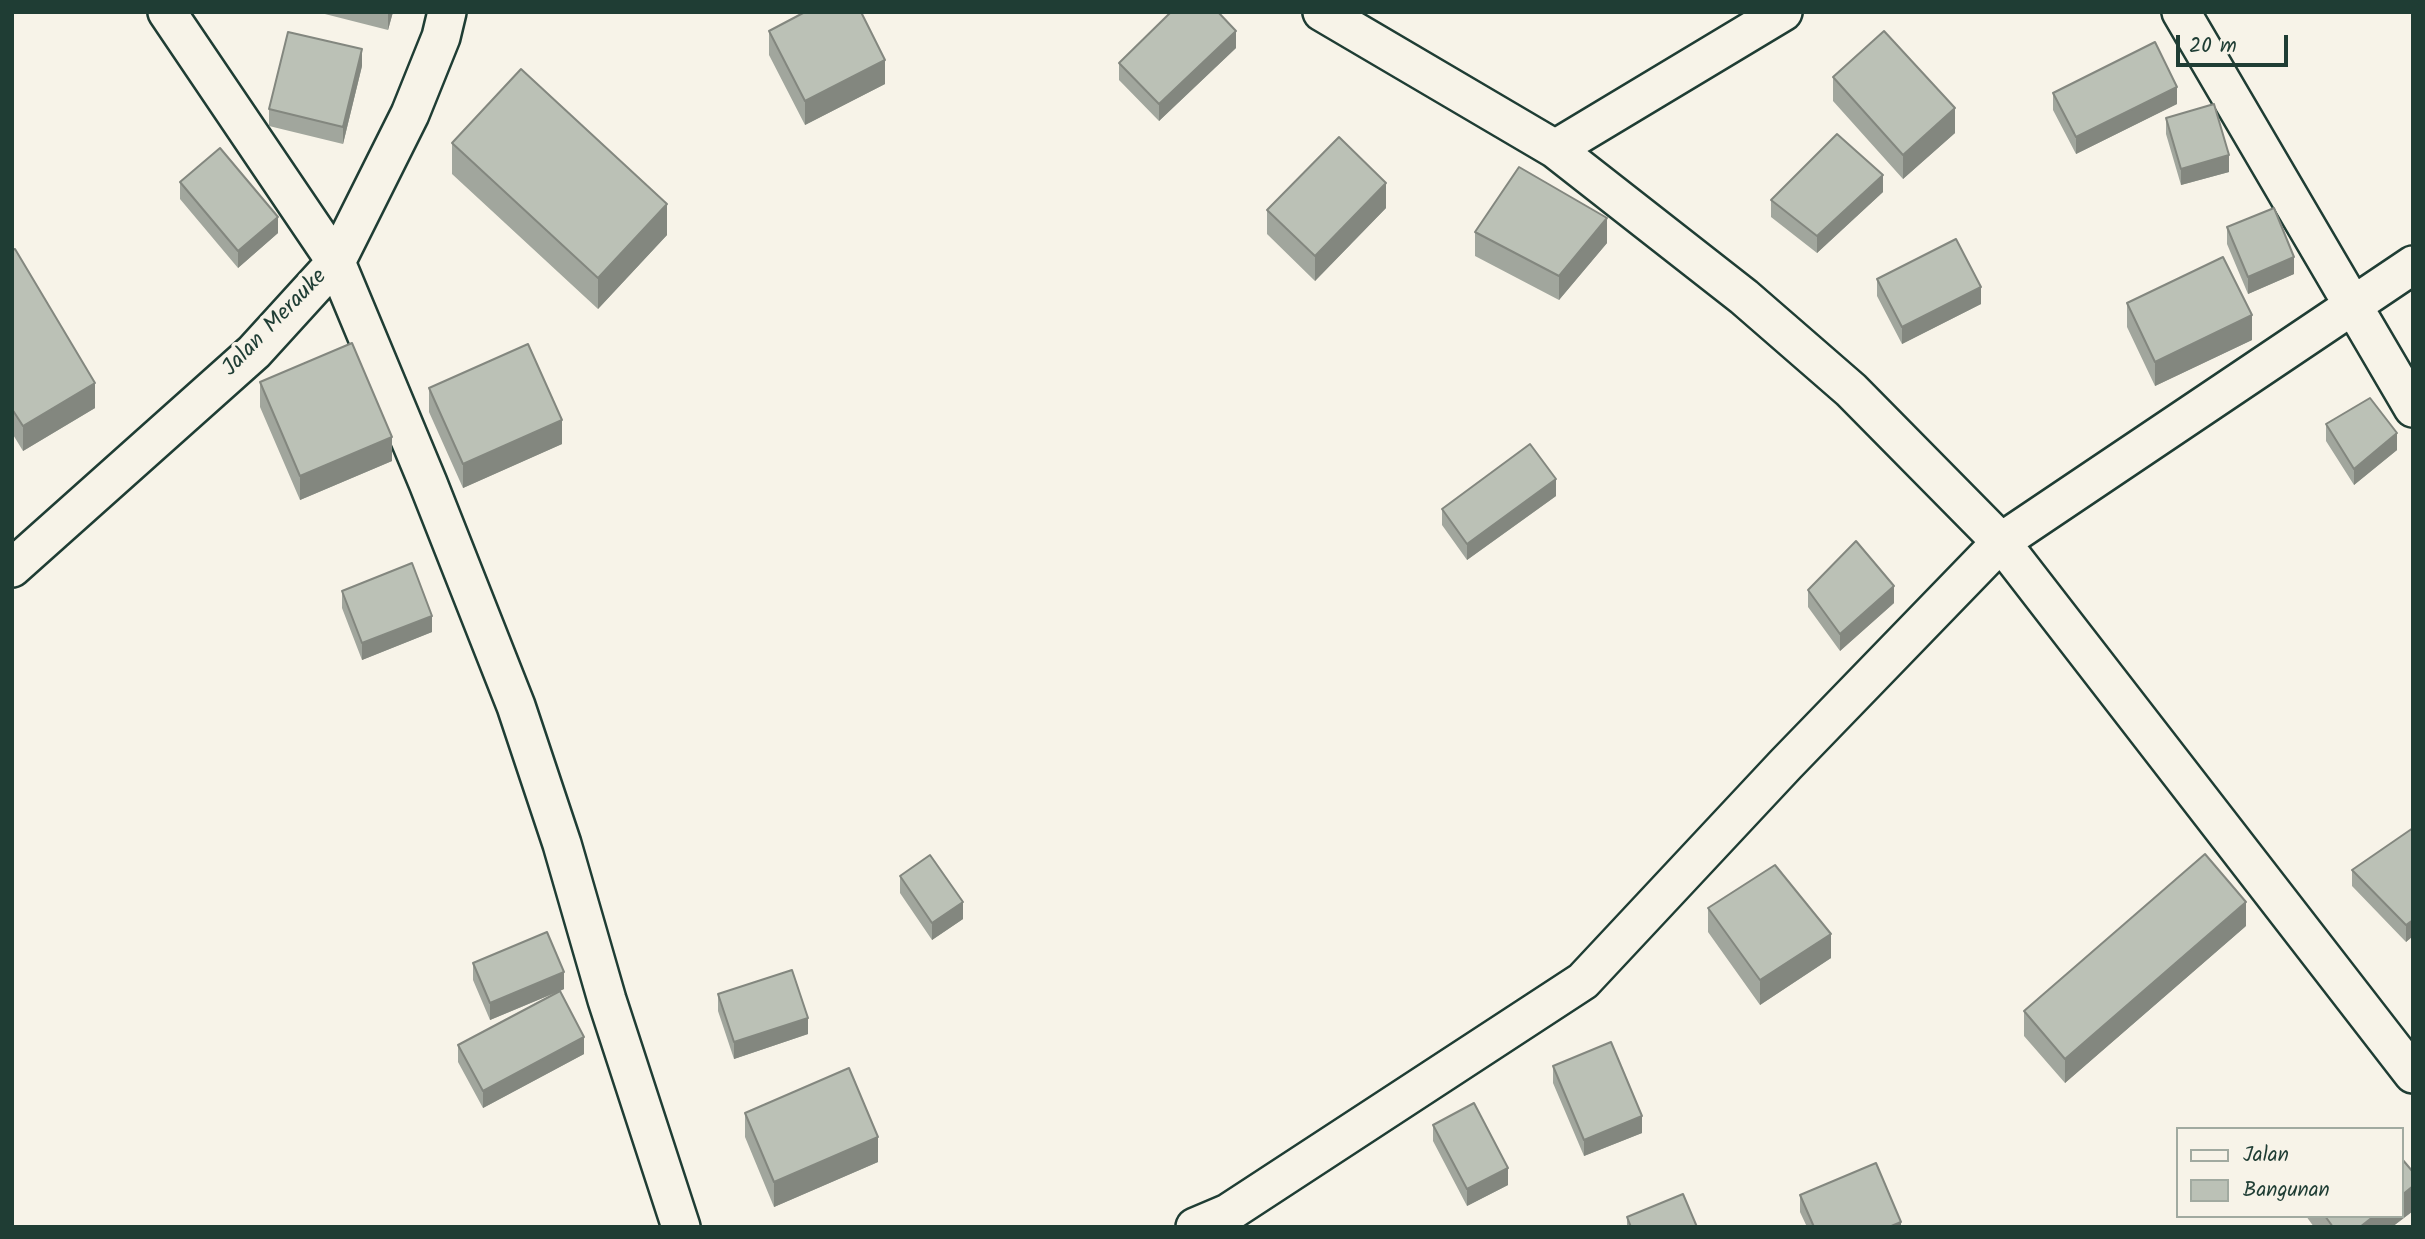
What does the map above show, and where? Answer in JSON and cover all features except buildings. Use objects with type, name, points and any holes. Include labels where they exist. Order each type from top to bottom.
[{"type":"street","points":[[167,12],[336,262],[428,483],[516,706],[562,844],[607,1000],[681,1227]]},
{"type":"street","name":"Jalan Merauke","points":[[12,568],[254,352],[336,262],[410,114],[441,37],[447,12]]},
{"type":"street","points":[[1322,12],[1555,149],[1744,297],[1851,390],[2001,542],[2413,1074]]},
{"type":"street","points":[[1555,149],[1783,12]]},
{"type":"street","points":[[2181,12],[2413,408]]},
{"type":"street","points":[[1195,1227],[1228,1213],[1583,981],[1786,764],[2001,542],[2413,265]]}]
